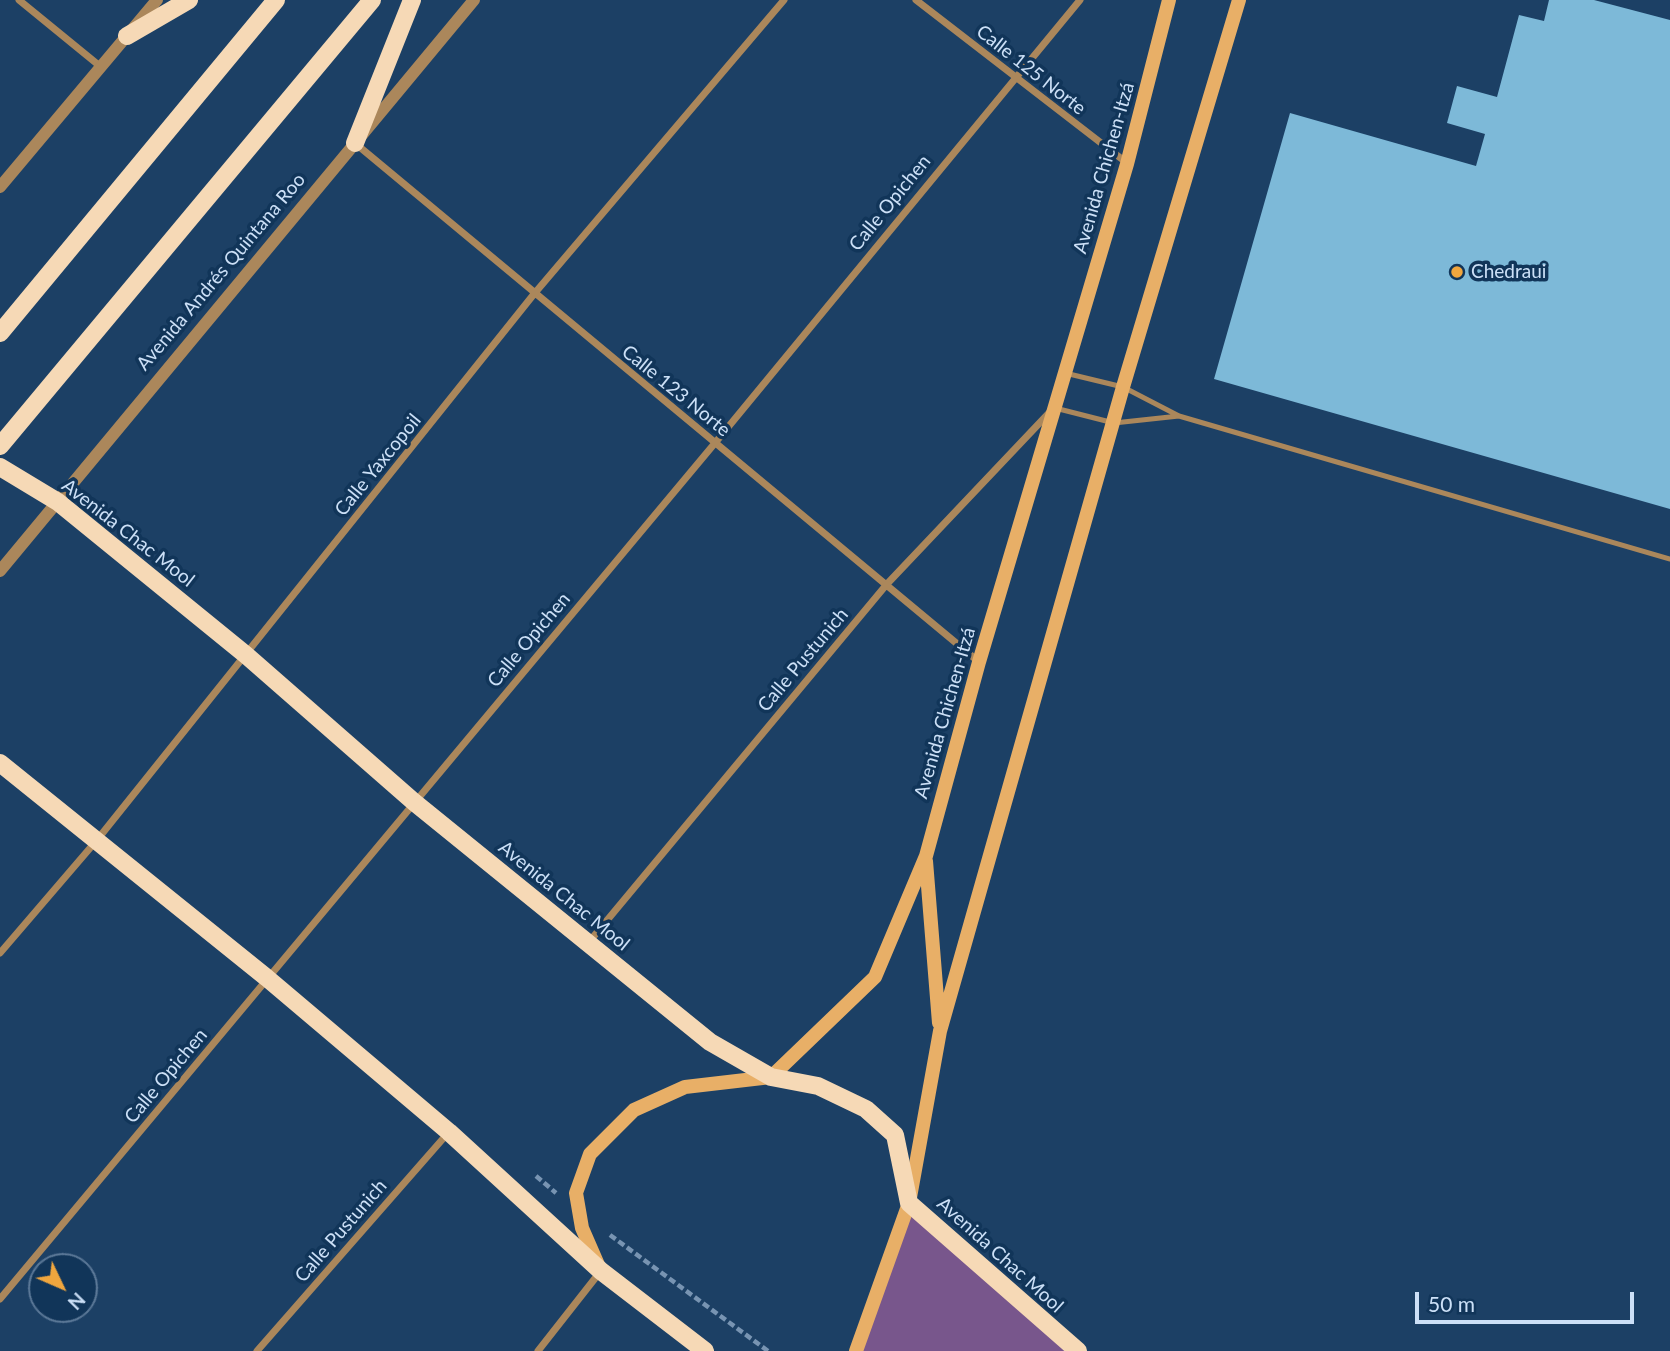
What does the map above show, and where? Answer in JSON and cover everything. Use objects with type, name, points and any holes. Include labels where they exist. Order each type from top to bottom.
[{"type":"main road","points":[[127,36],[189,0]]},
{"type":"main road","points":[[0,333],[276,0]]},
{"type":"main road","points":[[0,446],[372,0]]},
{"type":"main road","points":[[355,144],[412,0]]},
{"type":"main road","name":"Avenida Chichen-Itzá","points":[[771,1077],[875,977],[926,856],[979,662],[1127,164],[1169,0]]},
{"type":"main road","points":[[856,1351],[909,1203],[940,1031],[1123,387],[1239,0]]},
{"type":"main road","name":"Avenida Chac Mool","points":[[0,467],[58,502],[246,655],[414,802],[710,1042],[771,1077],[818,1086],[866,1109],[895,1135],[909,1203],[1078,1351]]},
{"type":"main road","points":[[0,763],[267,978],[449,1132],[601,1271],[705,1351]]},
{"type":"main road","points":[[926,856],[940,1031]]},
{"type":"main road","points":[[601,1271],[582,1228],[576,1194],[590,1154],[634,1110],[685,1087],[771,1077]]},
{"type":"street","points":[[19,0],[101,67]]},
{"type":"street","points":[[0,187],[157,0]]},
{"type":"street","name":"Avenida Andrés Quintana Roo","points":[[0,571],[474,0]]},
{"type":"street","name":"Calle Yaxcopoil","points":[[0,953],[97,840],[534,295],[784,0]]},
{"type":"street","name":"Calle 125 Norte","points":[[916,0],[1127,164]]},
{"type":"street","name":"Calle Opichen","points":[[0,1299],[715,443],[1080,0]]},
{"type":"street","name":"Calle 123 Norte","points":[[355,144],[979,662]]},
{"type":"street","name":"Calle Pustunich","points":[[588,943],[887,584],[1054,408]]},
{"type":"street","name":"Calle Pustunich","points":[[257,1351],[449,1132]]},
{"type":"street","points":[[538,1351],[601,1271]]},
{"type":"lane","points":[[1065,373],[1123,387],[1180,416],[1670,559]]},
{"type":"lane","points":[[1054,408],[1114,423],[1180,416]]},
{"type":"shaded area","points":[[909,1203],[1081,1351],[860,1351]]},
{"type":"building","name":"Chedraui","points":[[1549,0],[1594,0],[1670,20],[1670,509],[1214,379],[1290,113],[1476,166],[1485,134],[1447,123],[1457,86],[1497,97],[1519,15],[1544,21]]},
{"type":"place","name":"Chedraui","points":[[1457,272]]}]
